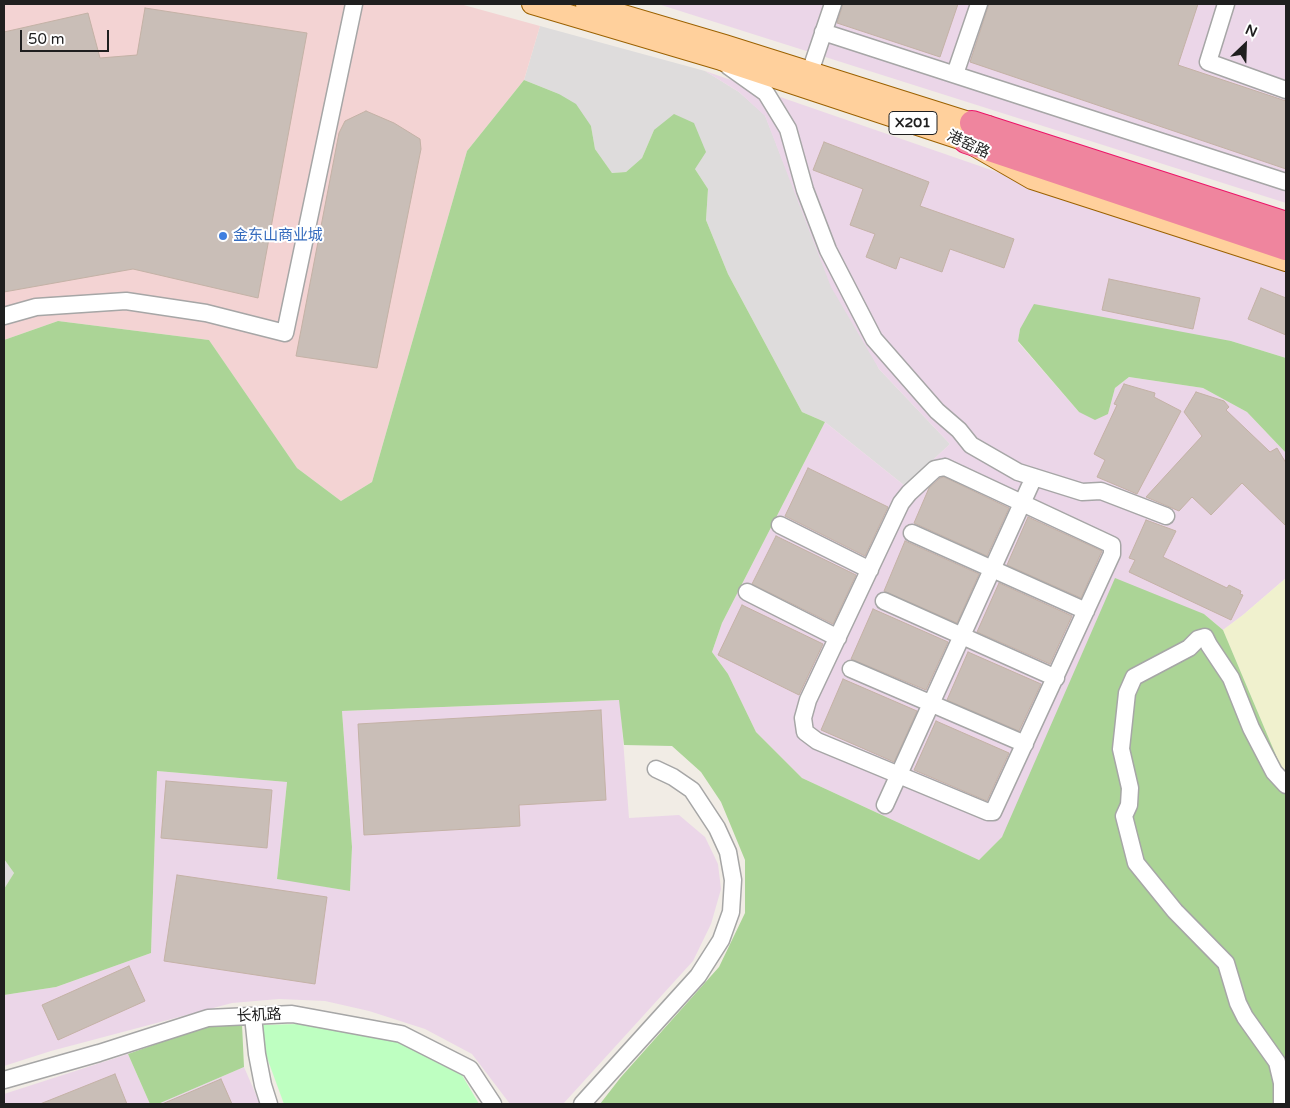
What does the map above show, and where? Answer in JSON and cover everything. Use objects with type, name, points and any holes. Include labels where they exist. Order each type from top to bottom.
[{"type":"highway","points":[[969,132],[1286,224]]},
{"type":"highway","points":[[969,132],[1286,248]]},
{"type":"main road","name":"港窑路","points":[[532,4],[969,132],[1051,138],[1286,215]]},
{"type":"main road","name":"港窑路","points":[[586,4],[810,72],[969,132],[1032,179],[1286,262]]},
{"type":"street","points":[[4,316],[36,307],[126,301],[206,313],[285,333],[354,4]]},
{"type":"street","points":[[810,72],[833,4]]},
{"type":"street","points":[[955,74],[979,4]]},
{"type":"street","points":[[1226,4],[1208,62],[1286,90]]},
{"type":"street","points":[[824,32],[1286,182]]},
{"type":"street","points":[[721,60],[766,93],[788,129],[805,190],[828,250],[874,339],[937,411],[959,430],[971,445],[1018,472],[1082,492],[1102,491],[1166,516]]},
{"type":"street","points":[[945,467],[1023,502],[1112,545],[1112,554],[993,812],[988,812],[817,741],[805,732],[803,718],[808,700],[901,503],[909,493],[935,469],[945,467]]},
{"type":"street","points":[[885,806],[1034,477]]},
{"type":"street","points":[[780,525],[870,570]]},
{"type":"street","points":[[912,532],[1086,611]]},
{"type":"street","points":[[747,592],[838,638]]},
{"type":"street","points":[[884,601],[1056,678]]},
{"type":"street","points":[[1282,1104],[1282,1083],[1277,1062],[1245,1017],[1238,1003],[1226,963],[1176,911],[1136,862],[1124,816],[1129,805],[1130,788],[1121,749],[1127,693],[1134,677],[1189,648],[1198,639],[1206,637],[1209,645],[1231,678],[1251,728],[1274,772],[1286,785]]},
{"type":"street","points":[[850,669],[1025,744]]},
{"type":"street","points":[[582,1104],[698,976],[720,940],[731,912],[733,880],[728,852],[717,828],[692,790],[673,777],[656,769]]},
{"type":"street","name":"长机路","points":[[4,1080],[99,1053],[208,1018],[292,1014],[401,1034],[470,1069],[493,1104]]},
{"type":"street","points":[[253,1016],[262,1085],[269,1104]]},
{"type":"shaded area","name":"金东山商业城","points":[[4,4],[460,4],[540,26],[524,80],[467,151],[372,482],[341,501],[297,468],[209,340],[58,321],[4,340]]},
{"type":"shaded area","points":[[658,4],[1286,4],[1286,203]]},
{"type":"shaded area","points":[[540,26],[705,71],[739,92],[765,115],[784,164],[879,369],[950,444],[905,486],[825,422],[802,412],[728,274],[706,220],[708,189],[695,169],[654,130],[642,158],[626,172],[612,173],[595,149],[591,126],[559,94],[524,80]]},
{"type":"shaded area","points":[[705,71],[1286,272],[1286,358],[1231,341],[1020,329],[1018,342],[1079,412],[1108,414],[1115,388],[1129,377],[1203,388],[1247,412],[1286,453],[1286,578],[1223,630],[1204,614],[979,860],[802,778],[756,732],[728,674],[712,652],[722,623],[825,422],[905,486],[950,444],[879,369],[831,287],[765,116],[739,92]]},
{"type":"shaded area","points":[[620,700],[629,818],[679,815],[705,837],[718,864],[721,889],[711,924],[693,961],[563,1104],[510,1104],[472,1054],[425,1029],[369,1011],[325,1001],[279,999],[232,1003],[51,1051],[4,1066],[4,995],[56,987],[151,953],[157,771],[287,782],[277,878],[350,891],[352,847],[342,711]]},
{"type":"shaded area","points":[[4,859],[14,873],[4,889]]},
{"type":"shaded area","points":[[128,1054],[150,1104],[4,1104],[4,1094]]},
{"type":"shaded area","points":[[244,1067],[260,1104],[158,1104]]},
{"type":"green space","points":[[524,80],[559,94],[576,104],[591,126],[595,149],[612,173],[626,172],[642,158],[654,130],[674,114],[694,123],[706,152],[695,169],[708,189],[706,220],[728,274],[802,412],[825,422],[722,623],[712,652],[728,674],[756,732],[802,778],[979,860],[1002,837],[1115,578],[1204,614],[1223,630],[1286,779],[1286,1104],[600,1104],[621,1077],[719,967],[745,913],[745,860],[721,802],[701,772],[672,746],[624,745],[619,700],[342,711],[352,847],[350,891],[277,879],[287,782],[157,771],[151,953],[56,987],[4,995],[4,889],[14,873],[4,859],[4,340],[58,321],[209,340],[297,468],[341,501],[372,482],[467,151]]},
{"type":"green space","points":[[1034,304],[1231,341],[1286,358],[1286,453],[1247,412],[1203,388],[1129,377],[1115,388],[1108,414],[1095,420],[1079,412],[1018,341],[1020,329]]},
{"type":"green space","points":[[1286,578],[1286,779],[1223,630]]},
{"type":"green space","points":[[242,1024],[244,1067],[158,1104],[150,1104],[128,1054],[207,1026]]},
{"type":"green space","points":[[298,1024],[395,1040],[462,1075],[479,1104],[284,1104],[266,1055],[262,1025]]},
{"type":"building","points":[[843,4],[958,4],[940,57],[837,23]]},
{"type":"building","points":[[989,4],[1198,4],[1178,65],[1286,101],[1286,169],[970,62]]},
{"type":"building","points":[[145,8],[307,33],[258,298],[133,269],[4,292],[4,32],[88,13],[100,58],[137,55]]},
{"type":"building","points":[[366,111],[394,123],[420,139],[421,149],[377,368],[296,356],[339,133],[345,121]]},
{"type":"building","points":[[824,142],[929,182],[920,206],[1014,239],[1004,268],[950,249],[942,272],[900,257],[896,269],[866,257],[875,234],[850,225],[863,189],[813,170]]},
{"type":"building","points":[[1109,279],[1200,298],[1193,329],[1102,310]]},
{"type":"building","points":[[1261,288],[1286,298],[1286,335],[1248,319]]},
{"type":"building","points":[[1124,384],[1155,393],[1154,397],[1181,411],[1137,494],[1097,477],[1105,460],[1094,454],[1117,405],[1114,404]]},
{"type":"building","points":[[1196,392],[1224,401],[1229,407],[1226,410],[1270,452],[1277,448],[1286,463],[1286,526],[1242,483],[1211,515],[1192,497],[1179,511],[1146,497],[1202,436],[1184,412]]},
{"type":"building","points":[[808,468],[888,507],[865,556],[785,516]]},
{"type":"building","points":[[944,477],[1009,508],[987,556],[914,523],[929,488],[940,478]]},
{"type":"building","points":[[1028,517],[1102,551],[1081,598],[1007,565]]},
{"type":"building","points":[[1146,520],[1176,531],[1163,557],[1227,588],[1229,585],[1241,591],[1240,594],[1243,595],[1231,620],[1129,572],[1135,560],[1129,558]]},
{"type":"building","points":[[776,536],[856,575],[833,624],[752,584]]},
{"type":"building","points":[[905,541],[979,574],[957,623],[884,591]]},
{"type":"building","points":[[999,583],[1072,616],[1050,664],[977,632]]},
{"type":"building","points":[[742,605],[823,644],[799,695],[718,655]]},
{"type":"building","points":[[873,609],[948,642],[926,690],[851,659]]},
{"type":"building","points":[[968,652],[1041,684],[1019,731],[947,700]]},
{"type":"building","points":[[843,679],[917,711],[894,762],[821,730]]},
{"type":"building","points":[[601,710],[606,800],[519,805],[520,826],[364,835],[358,724]]},
{"type":"building","points":[[936,721],[1009,753],[987,801],[914,770]]},
{"type":"building","points":[[166,781],[272,790],[267,848],[161,838]]},
{"type":"building","points":[[177,875],[327,897],[315,984],[164,961]]},
{"type":"building","points":[[129,966],[145,1001],[58,1040],[42,1005]]},
{"type":"building","points":[[115,1074],[127,1104],[40,1104]]},
{"type":"building","points":[[221,1079],[232,1104],[162,1104]]},
{"type":"place","name":"金东山商业城","points":[[223,236]]}]
